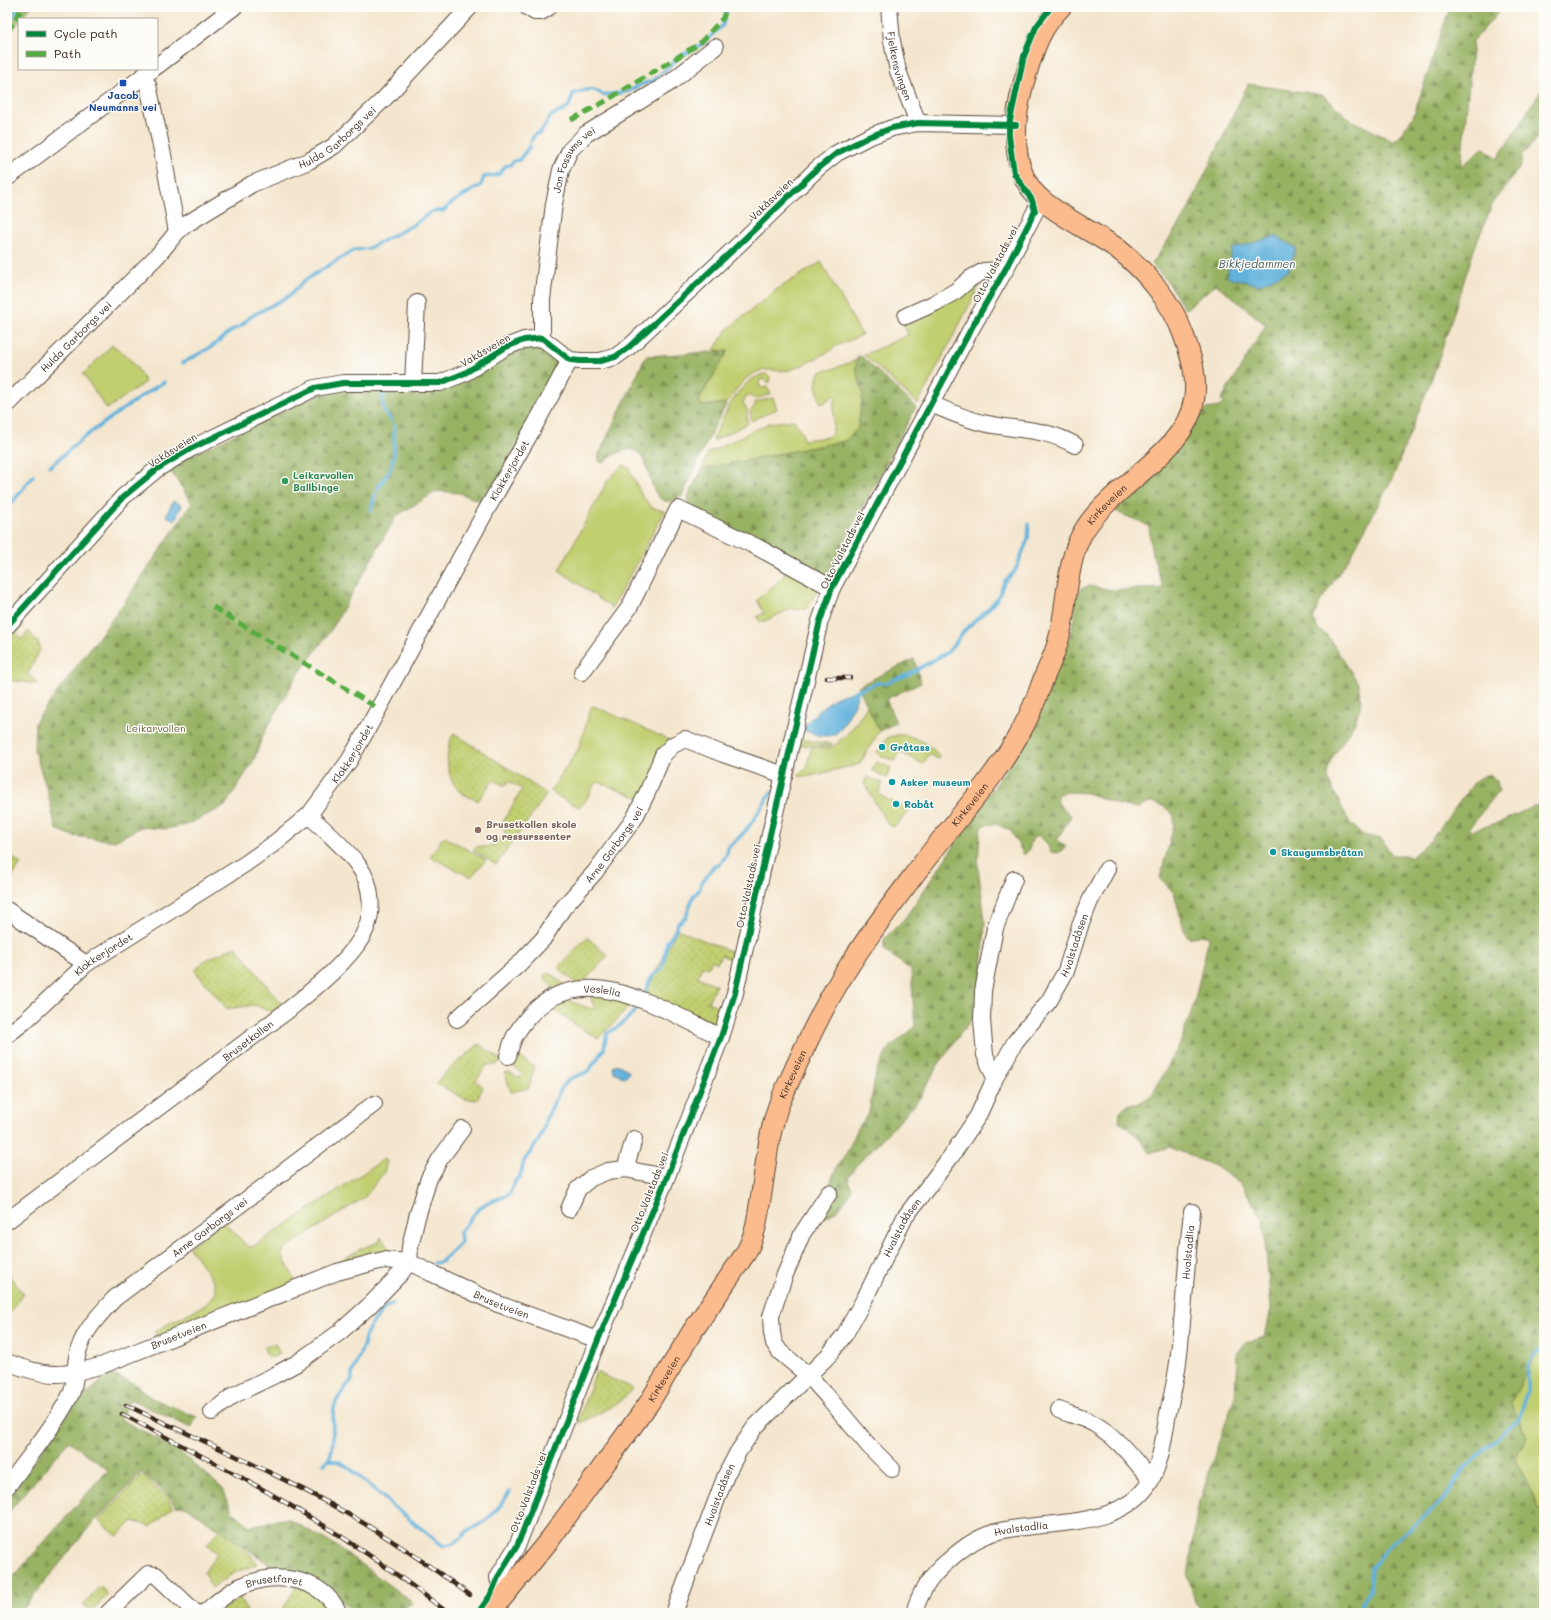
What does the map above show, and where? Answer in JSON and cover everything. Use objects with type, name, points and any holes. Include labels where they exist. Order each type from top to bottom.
[{"type":"main road","name":"Kirkeveien","points":[[490,1613],[551,1538],[649,1403],[692,1332],[745,1254],[752,1241],[757,1225],[765,1172],[778,1106],[824,1011],[854,958],[927,857],[985,786],[1007,755],[1025,724],[1059,640],[1074,554],[1085,528],[1110,500],[1155,460],[1175,439],[1191,411],[1195,393],[1194,370],[1182,329],[1169,305],[1152,281],[1119,250],[1041,200],[1028,183],[1018,158],[1015,138],[1021,93],[1037,41],[1043,29],[1061,7]]},
{"type":"street","points":[[158,65],[234,7]]},
{"type":"street","name":"Hulda Garborgs vei","points":[[7,405],[158,255],[177,232],[185,225],[252,184],[310,161],[334,146],[384,98],[470,7]]},
{"type":"street","points":[[527,7],[535,12],[541,12],[549,7]]},
{"type":"street","name":"Fjelkensvingen","points":[[889,7],[892,41],[898,71],[918,123]]},
{"type":"street","name":"Jon Fossums vei","points":[[542,338],[542,299],[554,204],[565,158],[577,142],[586,134],[671,82],[715,47]]},
{"type":"street","points":[[147,73],[148,85],[177,232]]},
{"type":"street","points":[[7,178],[147,73]]},
{"type":"street","name":"Vakåsveien","points":[[570,360],[600,361],[615,358],[635,342],[818,168],[837,153],[868,137],[892,128],[918,123],[1016,125]]},
{"type":"street","name":"Otto Valstads vei","points":[[509,1591],[499,1583],[498,1577],[517,1546],[598,1340],[666,1177],[721,1037],[735,993],[820,621],[832,588],[971,329],[1005,270],[1041,200]]},
{"type":"street","name":"Otto Valstads vei","points":[[906,316],[956,291],[971,278],[984,271],[1005,270]]},
{"type":"street","points":[[413,383],[417,303]]},
{"type":"street","points":[[542,338],[570,360]]},
{"type":"street","name":"Vakåsveien","points":[[7,626],[123,497],[157,469],[192,448],[315,388],[343,383],[440,383],[465,373],[506,347],[524,340],[542,338]]},
{"type":"street","name":"Klokkerjordet","points":[[7,1035],[24,1022],[86,964],[245,864],[272,845],[309,815],[349,761],[372,722],[481,520],[570,360]]},
{"type":"street","points":[[931,404],[965,418],[983,423],[1044,432],[1060,437],[1076,445]]},
{"type":"street","name":"Otto Valstads vei","points":[[582,672],[629,608],[678,509],[757,547],[832,588]]},
{"type":"street","name":"Arne Garborgs vei","points":[[457,1019],[523,960],[544,939],[563,908],[595,872],[634,819],[663,755],[673,745],[685,739],[784,775]]},
{"type":"street","name":"Brusetkollen","points":[[7,1221],[287,1011],[324,979],[348,955],[362,936],[367,925],[371,905],[370,890],[366,878],[350,854],[309,815]]},
{"type":"street","name":"Hvalstadåsen","points":[[674,1613],[726,1475],[738,1452],[755,1427],[809,1376],[829,1355],[845,1334],[867,1294],[905,1217],[968,1132],[978,1116],[995,1078],[1015,1042],[1049,1001],[1066,971],[1080,926],[1090,901],[1107,869]]},
{"type":"street","points":[[995,1078],[985,1055],[982,1020],[984,991],[994,928],[1014,879]]},
{"type":"street","points":[[7,910],[86,964]]},
{"type":"street","name":"Veslelia","points":[[508,1056],[516,1034],[535,1010],[552,996],[574,989],[596,989],[622,993],[646,1001],[721,1037]]},
{"type":"street","name":"Arne Garborgs vei","points":[[75,1373],[77,1356],[82,1342],[94,1320],[115,1298],[374,1104]]},
{"type":"street","points":[[212,1412],[234,1395],[297,1363],[340,1332],[370,1305],[400,1273],[409,1262],[410,1247],[429,1178],[440,1159],[462,1129]]},
{"type":"street","points":[[625,1169],[634,1139]]},
{"type":"street","name":"Otto Valstads vei","points":[[569,1209],[578,1189],[591,1178],[608,1171],[625,1169],[666,1177]]},
{"type":"street","points":[[829,1192],[802,1234],[782,1284],[771,1316],[774,1343],[785,1357],[809,1376],[869,1446],[892,1468]]},
{"type":"street","name":"Hvalstadlia","points":[[914,1613],[921,1591],[938,1570],[957,1552],[975,1541],[998,1531],[1090,1519],[1117,1511],[1137,1498],[1151,1480],[1160,1457],[1178,1363],[1192,1212]]},
{"type":"street","name":"Brusetveien","points":[[7,1362],[44,1374],[75,1373],[103,1365],[337,1272],[383,1260],[409,1262],[431,1274],[498,1304],[598,1340]]},
{"type":"street","points":[[7,1487],[71,1395],[75,1373]]},
{"type":"street","points":[[1059,1410],[1095,1424],[1107,1432],[1120,1444],[1151,1480]]},
{"type":"street","points":[[108,1613],[148,1574],[152,1574],[156,1575],[196,1613]]},
{"type":"street","name":"Brusetfaret","points":[[204,1613],[238,1587],[254,1581],[276,1578],[306,1582],[322,1590],[333,1601],[339,1613]]},
{"type":"green space","points":[[7,7],[31,7],[22,18],[18,18],[18,23],[7,37]]},
{"type":"green space","points":[[1450,7],[1499,7],[1498,13],[1473,41],[1461,167],[1483,147],[1497,159],[1544,86],[1544,131],[1522,155],[1521,166],[1493,202],[1474,250],[1437,365],[1393,477],[1353,552],[1320,602],[1313,619],[1318,630],[1327,635],[1357,681],[1362,701],[1355,722],[1331,760],[1327,774],[1329,782],[1350,823],[1363,835],[1381,839],[1393,856],[1409,856],[1409,859],[1431,840],[1476,780],[1486,775],[1491,775],[1497,781],[1499,791],[1469,828],[1471,831],[1500,822],[1544,802],[1544,1349],[1538,1351],[1511,1402],[1526,1437],[1515,1457],[1539,1509],[1544,1508],[1544,1613],[1204,1613],[1195,1602],[1188,1576],[1197,1511],[1235,1396],[1237,1354],[1246,1342],[1265,1337],[1271,1308],[1263,1219],[1242,1185],[1215,1166],[1169,1147],[1150,1153],[1136,1135],[1119,1122],[1120,1111],[1128,1104],[1138,1104],[1152,1095],[1180,1044],[1194,1004],[1209,937],[1201,935],[1189,938],[1185,933],[1174,893],[1160,878],[1174,825],[1174,816],[1165,807],[1152,802],[1138,808],[1119,805],[1087,793],[1067,792],[1059,794],[1057,801],[1058,803],[1071,816],[1057,840],[1066,847],[1058,853],[1050,852],[1048,845],[1039,835],[1032,839],[1029,850],[1024,855],[1011,831],[996,824],[985,825],[980,830],[978,867],[985,920],[981,997],[975,1014],[938,1065],[918,1101],[855,1167],[848,1178],[852,1189],[843,1203],[831,1215],[821,1218],[819,1214],[836,1168],[847,1152],[858,1128],[869,1113],[876,1072],[889,1048],[915,1027],[911,970],[884,950],[884,939],[905,918],[1016,755],[1065,652],[1074,619],[1075,598],[1081,589],[1088,586],[1113,590],[1163,588],[1151,549],[1149,527],[1116,511],[1117,504],[1181,442],[1206,409],[1219,407],[1225,401],[1221,400],[1266,325],[1216,284],[1185,310],[1170,285],[1152,264],[1187,212],[1248,84],[1323,95],[1349,119],[1391,140],[1397,139],[1413,117]]},
{"type":"green space","points":[[821,262],[862,335],[834,347],[830,351],[793,369],[783,371],[759,371],[748,377],[743,382],[727,403],[700,407],[699,400],[728,351],[714,350],[727,330],[776,290]]},
{"type":"green space","points":[[980,285],[918,404],[864,355],[908,335],[904,325]]},
{"type":"green space","points":[[112,345],[132,361],[145,382],[107,409],[83,374]]},
{"type":"green space","name":"Leikarvollen","points":[[524,346],[541,347],[560,360],[560,368],[486,503],[459,493],[437,491],[396,516],[333,627],[295,679],[262,737],[254,760],[225,806],[186,825],[166,829],[141,827],[115,841],[73,836],[56,829],[48,793],[34,750],[35,722],[122,606],[192,503],[168,467],[327,390],[438,389]]},
{"type":"green space","points":[[728,351],[699,400],[701,406],[727,403],[712,431],[682,496],[667,501],[658,497],[643,459],[635,451],[623,451],[603,463],[599,461],[599,454],[646,356]]},
{"type":"green space","points":[[861,356],[916,407],[824,580],[689,505],[688,497],[702,469],[845,441],[858,428],[863,392],[856,369],[857,357]]},
{"type":"green space","points":[[857,360],[856,369],[863,392],[858,428],[845,441],[702,469],[708,453],[769,423],[794,420],[802,433],[803,440],[828,437],[833,432],[834,402],[836,399],[834,395],[823,404],[820,402],[816,385],[818,374],[824,370],[829,370]]},
{"type":"green space","points":[[766,374],[770,377],[770,383],[763,379],[760,380],[760,387],[767,387],[771,394],[754,399],[751,396],[746,396],[743,403],[747,409],[748,423],[714,441],[713,439],[727,410],[740,390],[756,377]]},
{"type":"green space","points":[[773,398],[777,409],[751,421],[750,411],[755,406],[755,402]]},
{"type":"green space","points":[[623,465],[629,468],[642,496],[652,508],[665,511],[612,608],[559,570],[608,480]]},
{"type":"green space","points":[[787,568],[819,588],[809,606],[803,610],[792,608],[760,622],[757,617],[764,613],[757,600],[783,577]]},
{"type":"green space","points":[[20,622],[23,626],[16,634],[22,639],[29,631],[39,644],[40,649],[28,674],[39,684],[7,680],[7,637]]},
{"type":"green space","points":[[914,659],[921,683],[886,699],[896,723],[879,731],[858,686]]},
{"type":"green space","points":[[868,704],[879,731],[860,764],[806,777],[798,776],[806,768],[812,747],[831,748],[852,728]]},
{"type":"green space","points":[[594,706],[674,742],[642,799],[598,782],[585,802],[579,807],[553,794],[551,790],[579,748],[591,707]]},
{"type":"green space","points":[[454,733],[547,794],[496,865],[473,850],[478,846],[491,846],[501,839],[506,831],[500,827],[522,789],[508,781],[505,786],[493,780],[478,801],[459,791],[451,778],[447,755]]},
{"type":"green space","points":[[903,734],[913,737],[927,745],[939,755],[938,759],[929,754],[923,764],[900,752],[895,761],[881,756],[877,752],[888,737]]},
{"type":"green space","points":[[799,739],[832,744],[831,746],[801,745],[798,751],[796,773],[790,775]]},
{"type":"green space","points":[[876,762],[891,768],[886,778],[872,770]]},
{"type":"green space","points":[[867,777],[883,783],[878,794],[908,810],[908,812],[894,827],[888,825],[864,783]]},
{"type":"green space","points":[[445,837],[486,860],[471,877],[430,857],[441,840]]},
{"type":"green space","points":[[7,853],[21,864],[7,885]]},
{"type":"green space","points":[[677,929],[739,955],[737,962],[721,955],[717,963],[712,960],[708,968],[702,966],[698,977],[716,985],[708,1002],[719,1007],[724,997],[726,997],[719,1023],[715,1025],[644,996]]},
{"type":"green space","points":[[587,937],[608,956],[584,982],[576,983],[558,968]]},
{"type":"green space","points":[[236,946],[282,1005],[271,1012],[254,1005],[227,1009],[195,971],[204,961]]},
{"type":"green space","points":[[549,972],[566,986],[551,991],[552,986],[543,976]]},
{"type":"green space","points":[[571,995],[569,1001],[595,1010],[590,996],[632,999],[622,1015],[598,1038],[585,1031],[546,1004]]},
{"type":"green space","points":[[479,1044],[501,1060],[497,1065],[487,1065],[476,1081],[483,1087],[477,1100],[465,1099],[436,1083],[445,1073]]},
{"type":"green space","points":[[513,1052],[534,1067],[529,1088],[511,1092],[505,1073],[509,1072],[519,1078],[523,1074],[512,1066]]},
{"type":"green space","points":[[384,1159],[387,1161],[384,1172],[365,1197],[284,1249],[282,1255],[297,1284],[156,1340],[155,1331],[206,1304],[216,1293],[214,1282],[189,1247],[223,1221],[248,1247],[254,1246]]},
{"type":"green space","points":[[381,1237],[389,1249],[388,1251],[329,1268],[360,1249],[379,1242]]},
{"type":"green space","points":[[7,1273],[24,1294],[9,1315],[7,1307]]},
{"type":"green space","points":[[275,1343],[280,1354],[271,1358],[267,1355],[264,1348]]},
{"type":"green space","points":[[1544,1349],[1544,1508],[1539,1509],[1515,1457],[1511,1402],[1538,1351]]},
{"type":"green space","points":[[596,1372],[633,1388],[620,1402],[585,1421],[577,1423]]},
{"type":"green space","points":[[110,1374],[133,1383],[152,1398],[197,1417],[191,1428],[130,1399],[120,1419],[175,1448],[223,1489],[232,1511],[250,1526],[287,1518],[338,1547],[413,1603],[390,1613],[356,1613],[329,1592],[283,1574],[187,1507],[175,1506],[171,1497],[142,1472],[90,1526],[20,1613],[7,1613],[7,1584],[108,1470],[69,1441],[7,1514],[7,1499],[76,1403]]},
{"type":"green space","points":[[143,1474],[160,1492],[169,1497],[172,1508],[151,1527],[133,1521],[117,1536],[98,1520]]},
{"type":"green space","points":[[221,1529],[251,1555],[257,1564],[234,1573],[212,1588],[204,1573],[217,1553],[207,1544]]},
{"type":"green space","points":[[297,1585],[309,1589],[333,1613],[279,1613],[287,1603]]},
{"type":"green space","points":[[100,1586],[108,1595],[90,1612],[83,1605]]},
{"type":"green space","points":[[240,1598],[248,1613],[216,1613]]},
{"type":"water","name":"Bikkjedammen","points":[[1276,236],[1296,248],[1288,271],[1259,285],[1227,277],[1232,249]]},
{"type":"water","points":[[173,501],[182,505],[175,520],[166,516]]},
{"type":"water","points":[[853,692],[857,697],[847,718],[837,733],[829,736],[822,736],[804,730],[805,726],[812,717],[832,700],[844,694]]},
{"type":"water","points":[[617,1064],[628,1070],[629,1073],[626,1076],[623,1077],[614,1072],[613,1067]]},
{"type":"waterway","points":[[7,25],[19,7]]},
{"type":"waterway","points":[[620,93],[653,81],[679,57],[702,44],[723,25],[726,12],[730,7]]},
{"type":"waterway","points":[[561,112],[569,106],[573,94],[582,91],[596,90],[603,95],[619,93]]},
{"type":"waterway","points":[[531,141],[535,134],[540,133],[551,116],[559,112]]},
{"type":"waterway","points":[[367,249],[413,225],[432,211],[443,211],[453,202],[481,185],[484,177],[497,175],[505,166],[519,160],[530,146]]},
{"type":"waterway","points":[[183,363],[211,347],[234,329],[241,326],[250,317],[289,296],[305,280],[354,250],[363,249]]},
{"type":"waterway","points":[[50,466],[59,460],[79,441],[133,402],[164,382]]},
{"type":"waterway","points":[[382,389],[384,411],[391,420]]},
{"type":"waterway","points":[[377,490],[390,470],[394,455],[394,424]]},
{"type":"waterway","points":[[7,509],[33,476]]},
{"type":"waterway","points":[[371,510],[375,495]]},
{"type":"waterway","points":[[853,692],[877,683],[888,683],[907,675],[948,652],[965,630],[998,598],[1004,582],[1015,571],[1028,539],[1029,524]]},
{"type":"waterway","points":[[856,696],[858,690]]},
{"type":"waterway","points":[[645,992],[652,976],[661,970],[664,962],[667,942],[674,933],[678,923],[686,917],[693,897],[699,890],[701,884],[713,867],[719,865],[727,854],[728,847],[741,835],[758,814],[772,791]]},
{"type":"waterway","points":[[434,1263],[441,1262],[457,1247],[461,1242],[460,1232],[479,1208],[510,1193],[515,1181],[520,1177],[524,1161],[539,1140],[546,1119],[561,1089],[569,1079],[585,1073],[590,1069],[604,1049],[607,1033],[624,1022],[638,1007]]},
{"type":"waterway","points":[[324,1464],[329,1459],[331,1453],[333,1412],[336,1402],[352,1380],[352,1374],[370,1328],[378,1315],[392,1304]]},
{"type":"waterway","points":[[1357,1613],[1363,1601],[1370,1592],[1372,1567],[1393,1542],[1445,1499],[1464,1469],[1519,1419],[1528,1391],[1528,1366],[1534,1355],[1544,1347]]},
{"type":"waterway","points":[[329,1460],[340,1462],[348,1467],[399,1511],[442,1545],[446,1546],[453,1544],[468,1531],[493,1514],[510,1491]]},
{"type":"railway","points":[[827,678],[850,678]]},
{"type":"railway","points":[[126,1405],[237,1457],[319,1498],[394,1542],[470,1595]]},
{"type":"railway","points":[[122,1414],[241,1477],[329,1529],[381,1563],[448,1613]]},
{"type":"marked path","points":[[7,32],[23,7]]},
{"type":"marked path","points":[[571,120],[604,102],[699,44],[723,18],[727,7]]},
{"type":"marked path","points":[[213,607],[379,709]]},
{"type":"cycle path","points":[[478,1613],[490,1596],[498,1577],[517,1546],[598,1340],[664,1184],[721,1037],[735,993],[771,830],[820,621],[832,588],[971,329],[1005,270],[1035,211],[1032,200],[1014,173],[1009,125],[1024,56],[1036,27],[1051,7]]},
{"type":"cycle path","points":[[7,626],[123,497],[157,469],[192,448],[315,388],[343,383],[440,383],[465,373],[506,347],[524,340],[542,338],[570,360],[600,361],[615,357],[629,347],[818,168],[837,153],[868,137],[892,128],[918,123],[1016,125]]},
{"type":"place","name":"Jacob Neumanns vei","points":[[123,83]]},
{"type":"place","name":"Leikarvollen Ballbinge","points":[[285,481]]},
{"type":"place","name":"Gråtass","points":[[882,747]]},
{"type":"place","name":"Asker museum","points":[[892,782]]},
{"type":"place","name":"Robåt","points":[[896,804]]},
{"type":"place","name":"Brusetkollen skole og ressurssenter","points":[[478,830]]},
{"type":"place","name":"Skaugumsbråtan","points":[[1273,852]]}]
